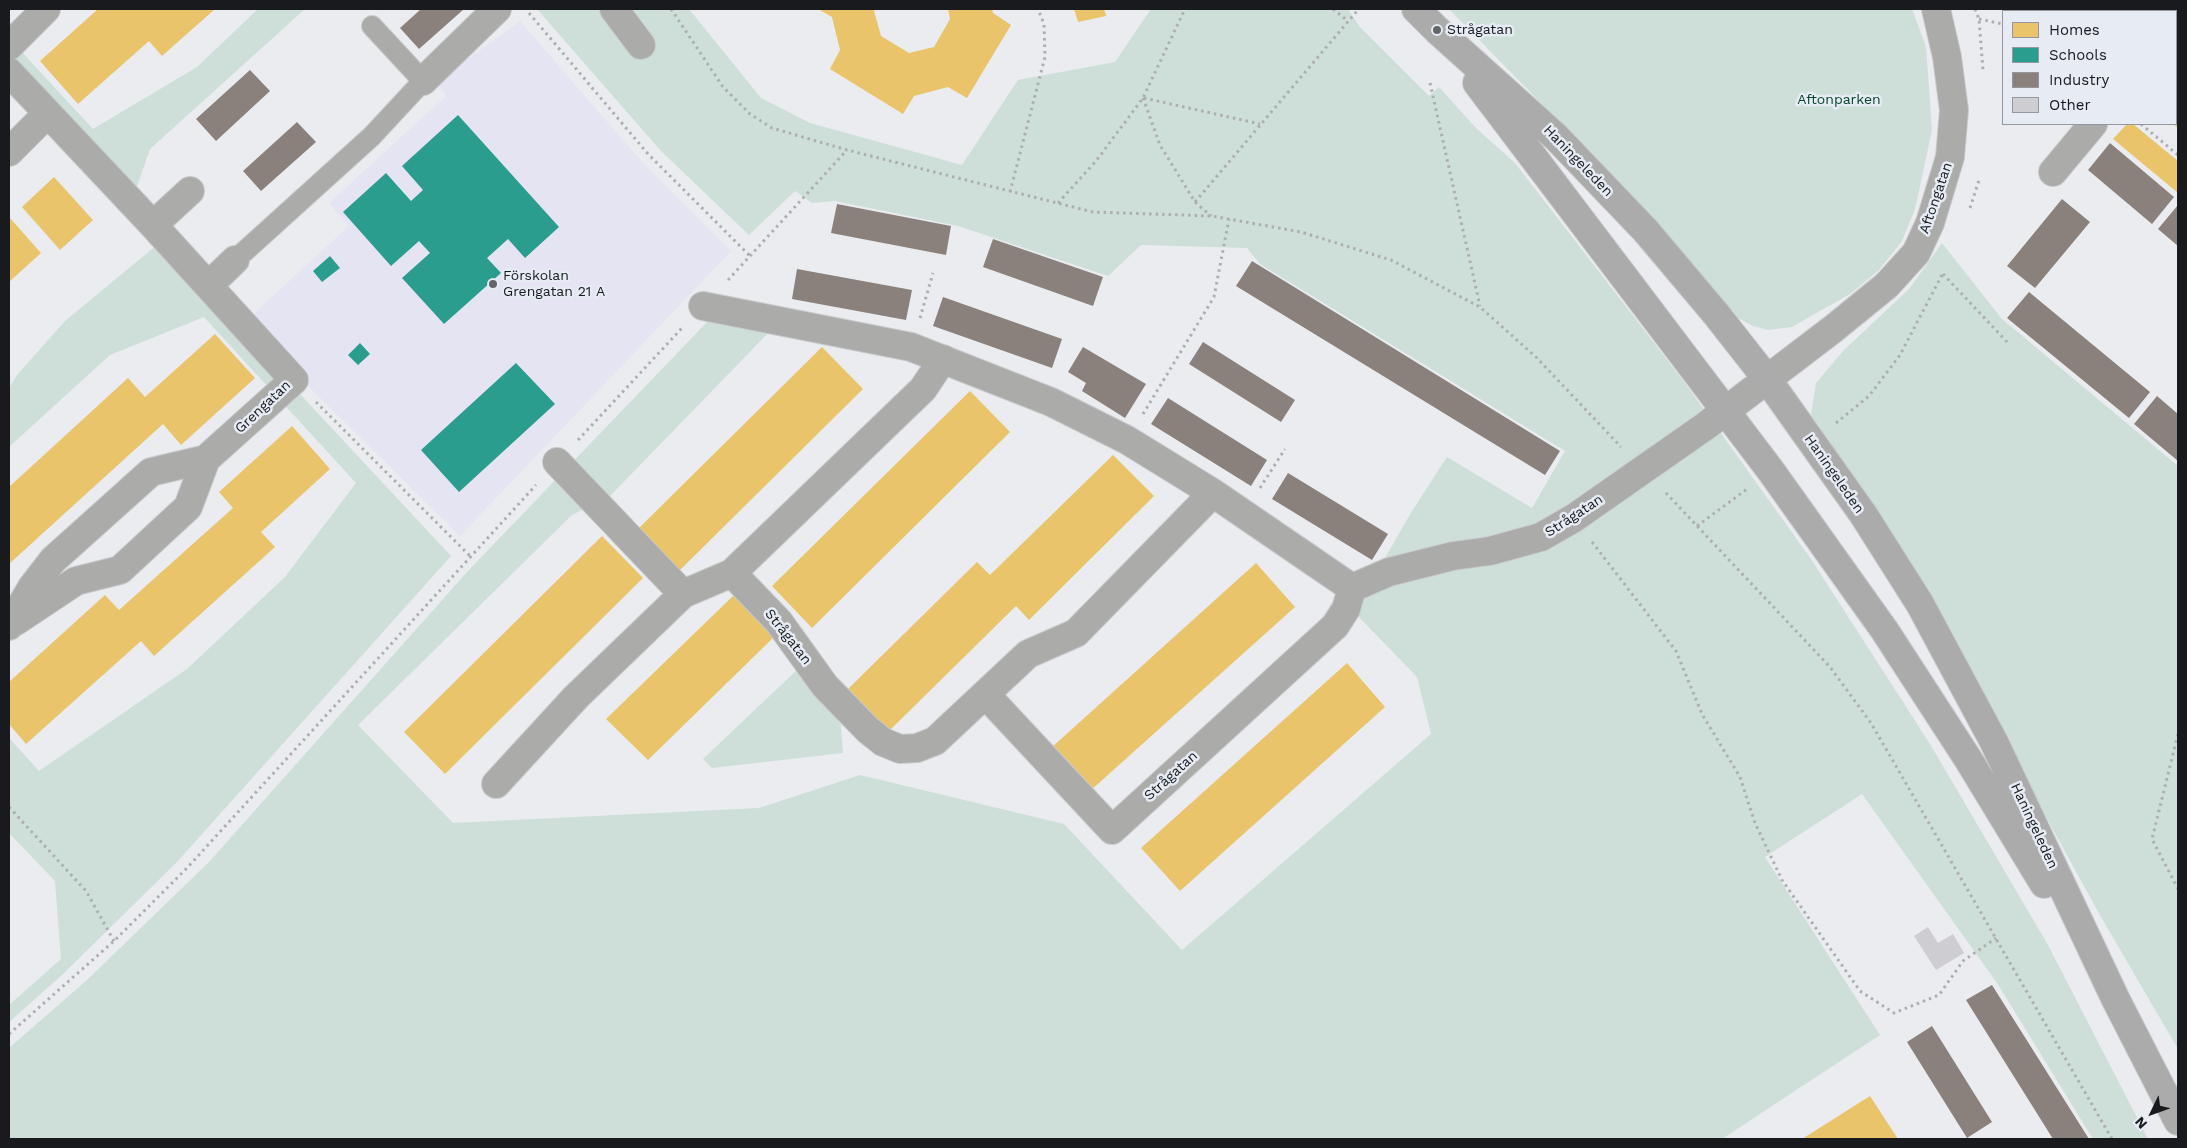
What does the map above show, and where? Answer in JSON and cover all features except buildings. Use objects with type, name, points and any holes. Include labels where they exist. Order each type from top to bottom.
[{"type":"main road","name":"Haningeleden","points":[[1416,9],[1436,30],[1556,137],[1646,231],[1716,314],[1767,379],[1863,514],[1920,604],[1994,742],[2116,1000],[2178,1121]]},
{"type":"main road","name":"Haningeleden","points":[[1436,30],[1726,411],[1885,631],[1968,759],[2116,1000]]},
{"type":"street","points":[[9,46],[46,9]]},
{"type":"street","points":[[422,81],[496,9]]},
{"type":"street","points":[[614,9],[641,45]]},
{"type":"street","name":"Aftongatan","points":[[1767,379],[1887,285],[1916,253],[1930,223],[1950,157],[1954,110],[1947,57],[1936,9]]},
{"type":"street","name":"Grengatan","points":[[9,72],[209,285],[294,380],[206,459],[188,508],[120,570],[76,581],[9,625]]},
{"type":"street","points":[[9,152],[47,114]]},
{"type":"street","points":[[2053,172],[2092,125]]},
{"type":"street","points":[[153,225],[190,191]]},
{"type":"street","points":[[209,285],[236,260]]},
{"type":"street","points":[[703,306],[911,347],[1051,402],[1127,440],[1213,493],[1352,588]]},
{"type":"street","points":[[496,784],[576,697],[683,594],[732,573],[923,389],[943,359]]},
{"type":"street","name":"Strågatan","points":[[986,694],[1112,830],[1335,626],[1346,609],[1352,588],[1389,572],[1453,556],[1490,552],[1541,537],[1574,518],[1643,470],[1726,411],[1767,379]]},
{"type":"street","name":"Grengatan","points":[[9,625],[32,587],[53,560],[151,472],[206,459]]},
{"type":"street","points":[[557,462],[683,594]]},
{"type":"street","name":"Strågatan","points":[[732,573],[779,622],[825,686],[882,742],[900,749],[917,748],[936,741],[1028,654],[1076,633],[1213,493]]},
{"type":"street","points":[[65,549],[68,567],[76,581]]},
{"type":"lane","points":[[236,260],[372,136],[422,81],[372,26]]},
{"type":"path","points":[[525,9],[648,154],[750,256]]},
{"type":"path","points":[[671,9],[723,87],[750,114],[772,128],[847,150],[1093,212],[1212,216],[1301,232],[1391,260],[1480,307],[1537,358],[1830,667],[1871,723],[2112,1139]]},
{"type":"path","points":[[1010,192],[1045,57],[1044,24],[1038,9]]},
{"type":"path","points":[[1058,203],[1096,161],[1143,98],[1185,9]]},
{"type":"path","points":[[1333,9],[1348,22]]},
{"type":"path","points":[[1195,202],[1357,11]]},
{"type":"path","points":[[1980,19],[2002,24]]},
{"type":"path","points":[[1430,83],[1480,307]]},
{"type":"path","points":[[1143,98],[1260,124]]},
{"type":"path","points":[[1143,98],[1160,145],[1195,202],[1212,216]]},
{"type":"path","points":[[2142,125],[2178,154]]},
{"type":"path","points":[[9,1034],[114,941],[187,868],[470,556],[847,150]]},
{"type":"path","points":[[1127,440],[1214,297],[1229,219]]},
{"type":"path","points":[[911,347],[933,274]]},
{"type":"path","points":[[1942,274],[2009,344]]},
{"type":"path","points":[[294,380],[470,556]]},
{"type":"path","points":[[1244,513],[1285,449]]},
{"type":"path","points":[[1574,518],[1676,651],[1702,714],[1740,777],[1755,822],[1782,880],[1860,991],[1894,1012],[1939,995],[1963,961],[1996,938]]},
{"type":"path","points":[[2178,734],[2152,839],[2178,889]]},
{"type":"path","points":[[9,807],[86,891],[114,941]]},
{"type":"shaded area","name":"Förskolan Grengatan 21 A","points":[[520,21],[642,162],[731,251],[460,536],[299,377],[249,318],[349,226],[329,203],[446,96],[436,82]]},
{"type":"green space","points":[[258,9],[305,9],[150,149],[136,189],[161,245],[451,556],[177,862],[62,975],[9,1022],[9,1005],[61,959],[55,881],[9,833],[9,738],[39,771],[187,669],[285,577],[356,483],[204,317],[110,355],[9,447],[9,388],[17,375],[65,321],[157,245],[9,93],[9,38],[93,129],[197,67]]},
{"type":"green space","points":[[537,9],[689,9],[761,98],[810,123],[962,165],[1018,80],[1115,62],[1151,9],[1348,9],[1359,26],[1429,96],[1439,87],[1475,127],[1515,163],[1685,383],[1811,559],[1930,744],[2048,945],[2148,1139],[2093,1139],[1997,983],[1862,794],[1765,857],[1880,1035],[1722,1139],[9,1139],[9,1048],[87,980],[209,862],[468,571],[709,320],[775,326],[610,496],[572,515],[358,725],[453,823],[759,808],[860,775],[1064,824],[1182,950],[1431,734],[1417,677],[1354,612],[1412,511],[1447,457],[1532,508],[1565,451],[1260,264],[1247,248],[1141,245],[1108,276],[958,226],[835,201],[812,203],[795,191],[749,235],[660,150]]},
{"type":"green space","name":"Aftonparken","points":[[1449,9],[1912,9],[1926,47],[1932,130],[1915,209],[1902,241],[1879,270],[1850,294],[1792,327],[1768,330],[1753,326],[1738,318],[1576,139]]},
{"type":"green space","points":[[1942,243],[2002,319],[2178,466],[2178,1049],[2101,917],[1879,513],[1811,415],[1816,383],[1844,350],[1909,289]]},
{"type":"green space","points":[[798,669],[840,716],[843,753],[712,768],[703,759]]},
{"type":"place","name":"Strågatan","points":[[1437,30]]},
{"type":"place","name":"Förskolan Grengatan 21 A","points":[[493,284]]}]
